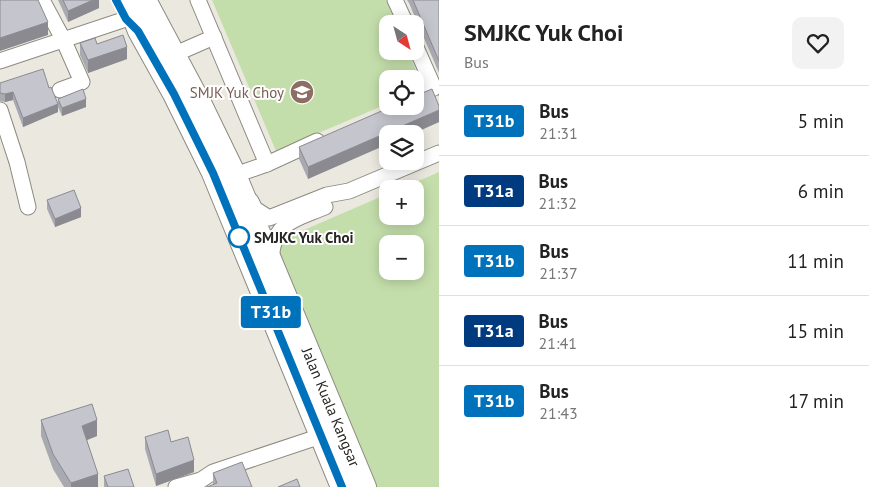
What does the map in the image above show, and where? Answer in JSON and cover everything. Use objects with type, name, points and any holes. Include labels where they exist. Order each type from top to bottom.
[{"type":"highway","name":"Jalan Kuala Kangsar","points":[[145,0],[202,108],[238,183],[365,487]]},
{"type":"highway","points":[[158,0],[182,52],[202,108]]},
{"type":"highway","name":"Jalan Kuala Kangsar","points":[[127,13],[174,94],[213,173],[342,487]]},
{"type":"street","points":[[42,0],[63,39],[82,82],[60,90]]},
{"type":"street","points":[[198,0],[267,164]]},
{"type":"street","points":[[395,0],[402,15]]},
{"type":"street","points":[[0,61],[63,39],[127,13]]},
{"type":"street","points":[[182,52],[214,37]]},
{"type":"street","points":[[422,60],[434,88],[424,92]]},
{"type":"street","points":[[0,110],[17,162],[28,207]]},
{"type":"street","points":[[330,135],[267,164],[238,183],[255,209],[269,218],[327,195],[349,191],[439,153]]},
{"type":"street","points":[[270,262],[273,240],[286,224],[331,204],[349,191]]},
{"type":"street","points":[[176,487],[201,480],[213,472],[321,436]]},
{"type":"green space","points":[[212,0],[386,0],[392,15],[379,15],[379,60],[412,60],[416,70],[379,70],[379,107],[276,151]]},
{"type":"green space","points":[[439,172],[439,487],[377,487],[279,252],[281,240],[379,197],[379,225],[424,225],[424,180],[421,180]]},
{"type":"building","points":[[0,0],[38,0],[48,22],[0,38]]},
{"type":"building","points":[[63,0],[93,0],[68,11]]},
{"type":"building","points":[[413,0],[439,0],[439,61],[424,26],[424,15],[419,15]]},
{"type":"building","points":[[123,35],[127,47],[88,60],[80,43],[95,38],[97,44]]},
{"type":"building","points":[[43,69],[49,88],[51,87],[58,104],[23,118],[13,92],[0,93],[0,83]]},
{"type":"building","points":[[83,89],[86,99],[62,108],[58,99]]},
{"type":"building","points":[[432,89],[439,110],[405,125],[379,125],[379,136],[308,167],[299,147],[379,112],[379,115],[424,115],[424,92]]},
{"type":"building","points":[[74,190],[81,208],[55,219],[47,200]]},
{"type":"building","points":[[92,404],[97,420],[82,426],[98,474],[71,483],[53,454],[41,420]]},
{"type":"building","points":[[168,430],[171,442],[188,437],[194,460],[156,474],[145,437]]},
{"type":"building","points":[[242,462],[252,487],[207,487],[217,483],[213,473]]},
{"type":"building","points":[[128,469],[134,487],[108,487],[104,476]]},
{"type":"building","points":[[297,479],[300,487],[278,487]]},
{"type":"bus line","name":"T31b","points":[[116,0],[126,19],[138,31],[174,94],[213,173],[342,487]]},
{"type":"place","name":"SMJK Yuk Choy","points":[[302,92]]},
{"type":"place","name":"SMJKC Yuk Choi","points":[[239,237]]}]
